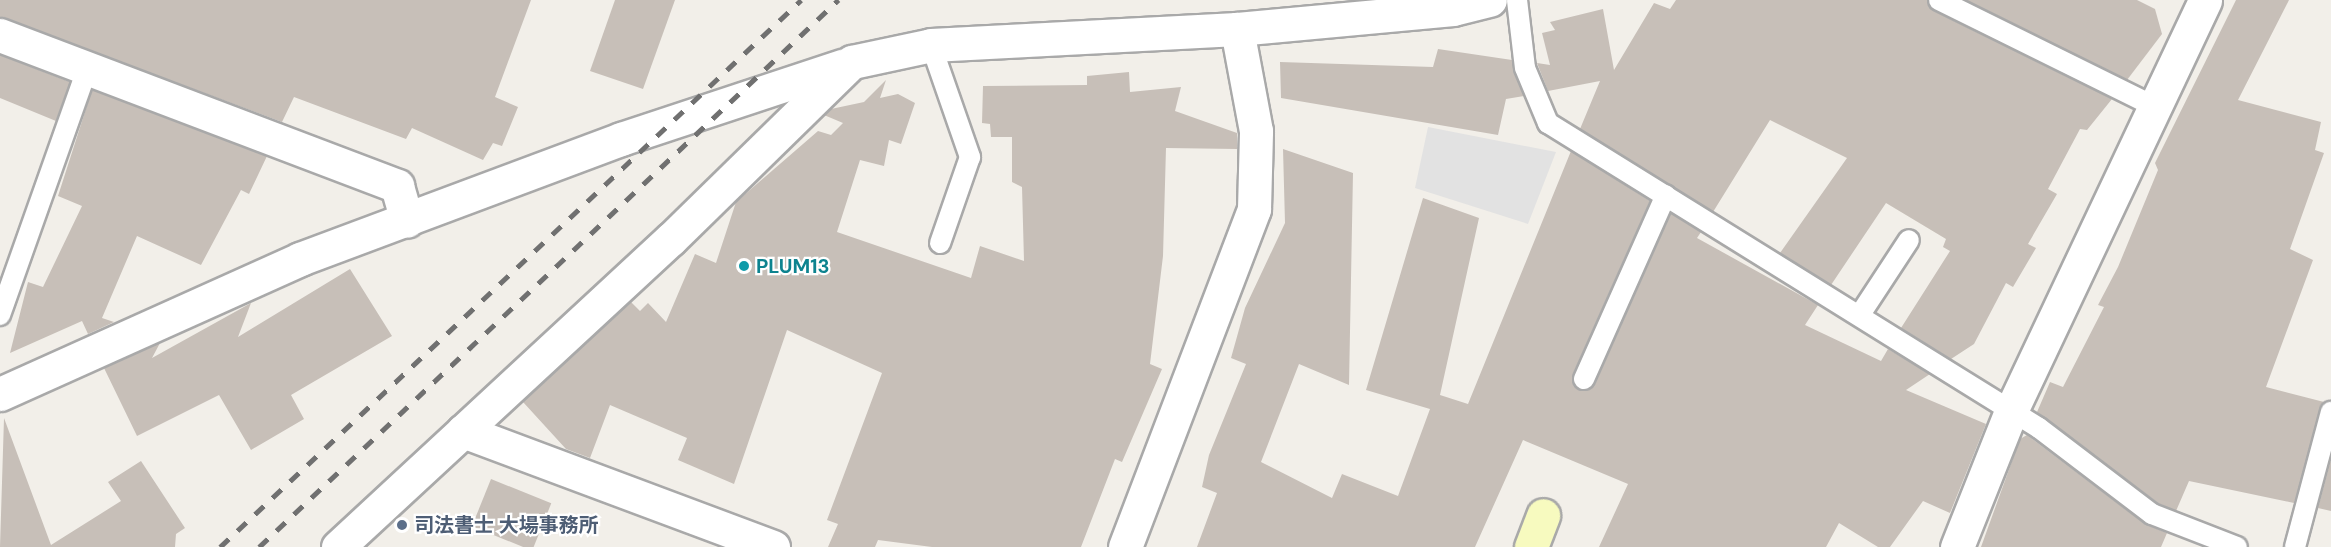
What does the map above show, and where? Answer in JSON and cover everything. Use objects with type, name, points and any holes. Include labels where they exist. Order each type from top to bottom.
[{"type":"street","points":[[0,394],[300,259],[407,221],[621,139],[852,62],[931,45],[1237,29],[1490,0]]},
{"type":"street","points":[[1957,547],[2011,411],[2151,105],[2205,0]]},
{"type":"street","points":[[1125,547],[1254,209],[1256,131],[1237,29]]},
{"type":"street","points":[[0,35],[397,186],[407,221]]},
{"type":"street","points":[[338,547],[463,432],[852,62]]},
{"type":"street","points":[[463,432],[773,547]]},
{"type":"street","points":[[1531,547],[1542,515]]},
{"type":"lane","points":[[1516,0],[1525,68],[1548,123],[1861,313],[2011,411],[2152,513],[2237,547]]},
{"type":"lane","points":[[1939,0],[2151,105]]},
{"type":"lane","points":[[931,45],[970,157],[940,243]]},
{"type":"lane","points":[[0,315],[87,69]]},
{"type":"lane","points":[[1584,379],[1666,195]]},
{"type":"lane","points":[[1861,313],[1909,240]]},
{"type":"lane","points":[[2295,547],[2331,412]]},
{"type":"shaded area","points":[[1428,127],[1556,152],[1528,224],[1415,188]]},
{"type":"building","points":[[0,0],[531,0],[495,97],[518,107],[502,146],[493,143],[483,160],[412,128],[406,139],[294,97],[282,122],[0,17]]},
{"type":"building","points":[[615,0],[675,0],[643,89],[590,71]]},
{"type":"building","points":[[1676,0],[1927,0],[1934,11],[2112,99],[2087,130],[2080,129],[2048,189],[2057,194],[2028,244],[2036,248],[2013,287],[2006,283],[1974,344],[1951,359],[1901,328],[1950,251],[1943,247],[1946,239],[1886,203],[1831,285],[1780,253],[1847,158],[1770,120],[1713,212],[1580,129],[1600,81],[1548,91],[1537,63],[1550,65],[1542,33],[1555,30],[1550,22],[1603,9],[1614,70],[1654,3],[1670,9]]},
{"type":"building","points":[[1966,0],[2137,0],[2155,9],[2162,34],[2127,80]]},
{"type":"building","points":[[2236,0],[2289,0],[2238,100],[2321,122],[2315,150],[2324,153],[2290,249],[2313,260],[2266,387],[2324,402],[2294,503],[2189,481],[2176,511],[2158,503],[2037,412],[2050,382],[2063,387],[2104,307],[2098,305],[2118,267],[2158,170],[2155,163]]},
{"type":"building","points":[[1438,49],[1512,60],[1524,96],[1506,99],[1498,135],[1281,98],[1280,62],[1433,67]]},
{"type":"building","points":[[0,55],[70,82],[56,121],[0,98]]},
{"type":"building","points":[[1129,72],[1130,92],[1181,87],[1175,111],[1237,133],[1237,149],[1166,148],[1163,256],[1150,364],[1162,369],[1122,462],[1115,459],[1081,547],[932,547],[878,540],[875,547],[828,547],[838,524],[827,520],[882,373],[787,330],[734,484],[678,460],[687,438],[610,405],[590,458],[566,449],[523,402],[631,302],[640,311],[648,303],[666,322],[695,254],[716,263],[736,202],[818,131],[831,135],[843,123],[824,115],[831,109],[864,102],[886,80],[880,98],[898,94],[915,103],[901,144],[889,140],[884,166],[860,160],[837,232],[971,278],[980,246],[1024,261],[1022,187],[1012,182],[1012,137],[991,137],[990,124],[982,123],[983,86],[1087,85],[1087,76]]},
{"type":"building","points":[[92,90],[267,156],[249,194],[241,190],[201,265],[137,236],[102,318],[114,322],[88,334],[82,321],[10,353],[28,282],[43,287],[82,206],[58,196]]},
{"type":"building","points":[[1283,149],[1353,173],[1349,385],[1299,364],[1261,462],[1332,498],[1342,474],[1398,496],[1430,409],[1366,390],[1423,198],[1479,218],[1440,395],[1468,404],[1571,151],[1650,201],[1573,374],[1575,386],[1586,391],[1595,384],[1671,213],[1701,232],[1697,238],[1818,305],[1805,325],[1881,361],[1888,349],[1930,374],[1906,390],[1986,424],[1950,513],[1923,501],[1890,547],[1878,547],[1839,523],[1826,547],[1599,547],[1628,484],[1523,440],[1475,547],[1197,547],[1217,493],[1202,487],[1209,455],[1246,364],[1231,358],[1245,308],[1285,223]]},
{"type":"building","points":[[350,269],[392,336],[291,395],[304,419],[251,450],[219,395],[137,436],[104,368],[160,343],[152,358],[251,303],[238,337]]},
{"type":"building","points":[[4,418],[51,545],[121,501],[108,482],[141,461],[185,528],[176,534],[175,547],[0,547]]},
{"type":"building","points":[[2027,435],[2145,524],[2167,533],[2161,547],[1981,547],[2020,439]]},
{"type":"building","points":[[2331,459],[2331,511],[2318,508]]},
{"type":"building","points":[[491,479],[551,503],[534,547],[523,547],[472,526]]},
{"type":"railway","points":[[220,547],[801,0]]},
{"type":"railway","points":[[259,547],[838,0]]},
{"type":"place","name":"PLUM13","points":[[744,266]]},
{"type":"place","name":"司法書士 大場事務所","points":[[402,525]]}]
